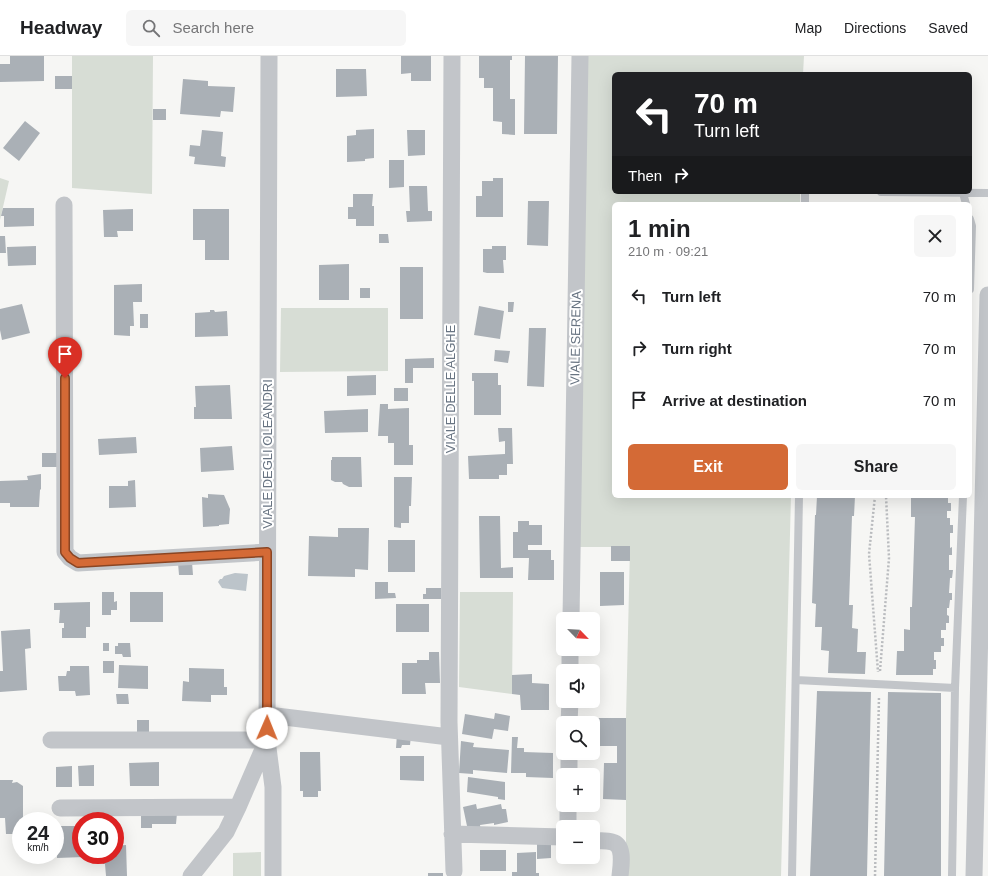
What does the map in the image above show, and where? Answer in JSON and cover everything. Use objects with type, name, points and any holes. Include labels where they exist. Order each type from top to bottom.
[{"type":"street","name":"VIALE DEGLI OLEANDRI","points":[[269,56],[267,740],[273,787],[273,876]]},
{"type":"street","name":"VIALE DELLE ALGHE","points":[[452,56],[449,729],[454,871]]},
{"type":"street","name":"VIALE SERENA","points":[[571,612],[580,56]]},
{"type":"street","points":[[64,205],[65,552],[70,558],[78,563],[267,552]]},
{"type":"street","points":[[974,876],[988,295]]},
{"type":"street","points":[[268,715],[449,729]]},
{"type":"street","points":[[51,740],[267,740],[226,832],[191,876]]},
{"type":"street","points":[[60,808],[238,807]]},
{"type":"street","points":[[452,834],[556,837]]},
{"type":"street","points":[[600,841],[612,841],[617,844],[621,851],[620,876]]},
{"type":"lane","points":[[972,193],[988,193]]},
{"type":"lane","points":[[792,876],[799,498]]},
{"type":"lane","points":[[952,876],[955,688],[963,498]]},
{"type":"lane","points":[[796,680],[955,688]]},
{"type":"path","points":[[875,498],[869,554],[879,684]]},
{"type":"path","points":[[875,876],[879,684],[889,558],[886,498]]},
{"type":"shaded area","points":[[72,56],[153,56],[152,194],[72,188]]},
{"type":"shaded area","points":[[587,56],[804,56],[803,72],[612,72],[612,194],[800,194],[800,202],[612,202],[612,498],[791,498],[781,876],[626,876],[626,718],[630,547],[578,547]]},
{"type":"shaded area","points":[[0,178],[9,181],[0,220]]},
{"type":"shaded area","points":[[281,308],[388,308],[388,371],[280,372]]},
{"type":"shaded area","points":[[235,573],[248,574],[246,591],[222,588],[218,582],[224,576]]},
{"type":"shaded area","points":[[460,592],[513,592],[512,694],[459,687]]},
{"type":"shaded area","points":[[261,852],[261,876],[233,876],[233,853]]},
{"type":"building","points":[[10,56],[44,56],[44,81],[0,82],[0,64],[10,64]]},
{"type":"building","points":[[401,56],[431,56],[431,81],[411,81],[411,73],[401,74]]},
{"type":"building","points":[[479,56],[512,56],[512,60],[510,60],[510,99],[515,99],[515,135],[502,134],[502,122],[493,121],[493,88],[484,88],[484,78],[479,78]]},
{"type":"building","points":[[525,56],[558,56],[557,134],[524,134]]},
{"type":"building","points":[[336,69],[366,69],[367,96],[336,97]]},
{"type":"building","points":[[55,76],[72,76],[72,89],[55,89]]},
{"type":"building","points":[[183,79],[208,81],[208,86],[235,87],[233,112],[221,111],[220,117],[180,114]]},
{"type":"building","points":[[153,109],[166,109],[166,120],[153,120]]},
{"type":"building","points":[[25,121],[40,133],[19,161],[3,148]]},
{"type":"building","points":[[374,129],[374,158],[365,159],[365,161],[347,162],[347,136],[356,135],[356,130]]},
{"type":"building","points":[[202,130],[223,132],[221,156],[226,157],[225,167],[194,164],[195,157],[189,156],[190,145],[200,146]]},
{"type":"building","points":[[407,130],[425,130],[425,155],[408,156]]},
{"type":"building","points":[[389,160],[404,160],[404,187],[389,188]]},
{"type":"building","points":[[493,178],[503,178],[503,217],[476,217],[476,196],[482,196],[482,181],[493,181]]},
{"type":"building","points":[[409,186],[427,186],[428,211],[432,211],[432,221],[407,222],[406,211],[410,211]]},
{"type":"building","points":[[353,194],[373,194],[372,206],[374,206],[374,226],[356,226],[356,219],[348,219],[348,207],[353,207]]},
{"type":"building","points":[[528,201],[549,201],[548,246],[527,245]]},
{"type":"building","points":[[3,208],[34,208],[34,226],[4,227],[4,216],[1,216]]},
{"type":"building","points":[[133,209],[133,231],[117,231],[118,237],[104,237],[103,210]]},
{"type":"building","points":[[193,209],[229,209],[229,260],[205,260],[205,240],[193,240]]},
{"type":"building","points":[[379,234],[388,234],[389,243],[379,243]]},
{"type":"building","points":[[0,236],[5,236],[6,253],[0,253]]},
{"type":"building","points":[[36,246],[36,265],[8,266],[7,247]]},
{"type":"building","points":[[492,246],[506,246],[506,260],[503,260],[504,273],[483,272],[483,249],[492,249]]},
{"type":"building","points":[[349,264],[349,300],[319,300],[319,265]]},
{"type":"building","points":[[400,267],[423,267],[423,319],[400,319]]},
{"type":"building","points":[[142,284],[142,302],[133,302],[134,326],[130,326],[130,336],[114,335],[114,285]]},
{"type":"building","points":[[360,288],[370,288],[370,298],[360,298]]},
{"type":"building","points":[[508,302],[514,302],[513,312],[508,312]]},
{"type":"building","points":[[22,304],[30,333],[2,340],[0,330],[0,309]]},
{"type":"building","points":[[479,306],[504,311],[500,339],[474,335]]},
{"type":"building","points":[[210,310],[214,310],[215,312],[227,311],[228,336],[195,337],[195,313],[210,312]]},
{"type":"building","points":[[140,314],[148,314],[148,328],[140,328]]},
{"type":"building","points":[[529,328],[546,328],[544,387],[527,386]]},
{"type":"building","points":[[495,350],[510,351],[508,363],[494,361]]},
{"type":"building","points":[[434,358],[434,368],[413,368],[413,383],[405,383],[405,359]]},
{"type":"building","points":[[472,373],[498,373],[498,385],[501,385],[501,415],[474,415],[474,381],[472,381]]},
{"type":"building","points":[[376,375],[376,395],[347,396],[347,376]]},
{"type":"building","points":[[230,385],[232,419],[194,419],[194,407],[196,407],[195,386]]},
{"type":"building","points":[[394,388],[408,388],[408,401],[394,401]]},
{"type":"building","points":[[380,404],[388,404],[388,409],[409,408],[409,445],[413,445],[413,465],[394,465],[394,443],[388,443],[388,436],[378,436]]},
{"type":"building","points":[[368,409],[368,432],[325,433],[324,411]]},
{"type":"building","points":[[498,428],[512,428],[513,464],[507,464],[507,475],[499,475],[499,479],[469,479],[468,456],[505,454],[505,441],[499,442]]},
{"type":"building","points":[[136,437],[137,453],[99,455],[98,439]]},
{"type":"building","points":[[232,446],[234,470],[201,472],[200,448]]},
{"type":"building","points":[[42,453],[57,453],[57,467],[42,467]]},
{"type":"building","points":[[332,457],[361,457],[362,487],[349,487],[342,482],[335,482],[331,480]]},
{"type":"building","points":[[41,474],[39,507],[10,507],[10,503],[0,503],[0,481],[28,480],[27,476]]},
{"type":"building","points":[[394,477],[412,477],[409,523],[401,523],[401,528],[394,527]]},
{"type":"building","points":[[135,480],[136,507],[109,508],[109,486],[128,486],[128,481]]},
{"type":"building","points":[[208,494],[224,495],[230,509],[229,524],[203,527],[202,497],[208,498]]},
{"type":"building","points":[[817,498],[855,498],[854,516],[852,516],[849,605],[853,605],[852,628],[858,629],[857,652],[866,652],[865,674],[828,673],[829,651],[821,650],[822,627],[815,627],[816,604],[812,603]]},
{"type":"building","points":[[911,498],[948,498],[948,503],[951,503],[951,511],[947,511],[947,518],[950,518],[950,525],[953,525],[953,533],[950,533],[950,548],[952,547],[952,555],[949,555],[949,570],[953,570],[952,578],[950,578],[949,593],[952,593],[952,600],[950,600],[949,608],[947,608],[949,623],[946,623],[946,630],[941,630],[941,638],[944,638],[944,646],[941,646],[941,652],[934,652],[936,669],[933,669],[933,675],[896,675],[897,651],[904,651],[904,629],[910,630],[915,517],[911,517]]},
{"type":"building","points":[[479,516],[500,516],[501,568],[513,567],[513,578],[480,578]]},
{"type":"building","points":[[518,521],[529,521],[529,525],[542,525],[542,545],[528,545],[528,550],[551,550],[551,560],[554,560],[554,580],[528,580],[529,558],[513,558],[513,532],[518,532]]},
{"type":"building","points":[[338,528],[369,528],[368,570],[355,569],[355,577],[308,576],[309,536],[338,537]]},
{"type":"building","points":[[388,540],[415,540],[415,572],[388,572]]},
{"type":"building","points":[[611,546],[630,546],[630,561],[611,561]]},
{"type":"building","points":[[192,562],[193,575],[179,575],[178,563]]},
{"type":"building","points":[[600,572],[624,572],[624,605],[600,606]]},
{"type":"building","points":[[375,582],[388,582],[388,593],[395,593],[396,598],[375,599]]},
{"type":"building","points":[[426,588],[441,588],[441,599],[423,599],[423,594],[426,594]]},
{"type":"building","points":[[102,592],[114,592],[114,602],[117,601],[117,610],[111,610],[111,615],[102,615]]},
{"type":"building","points":[[130,592],[163,592],[163,622],[130,622]]},
{"type":"building","points":[[90,602],[90,627],[86,627],[86,638],[62,638],[62,628],[64,628],[64,623],[59,623],[60,610],[54,610],[54,603]]},
{"type":"building","points":[[396,604],[429,604],[429,632],[396,632]]},
{"type":"building","points":[[30,629],[31,648],[25,649],[27,690],[0,692],[0,671],[3,671],[1,631]]},
{"type":"building","points":[[103,643],[109,643],[109,651],[103,651]]},
{"type":"building","points":[[118,643],[130,643],[131,657],[123,657],[122,654],[115,654],[115,646],[118,646]]},
{"type":"building","points":[[429,652],[439,652],[440,683],[425,683],[426,694],[402,694],[402,663],[417,663],[417,660],[429,660]]},
{"type":"building","points":[[103,661],[114,661],[114,673],[103,673]]},
{"type":"building","points":[[119,665],[148,666],[148,689],[118,688]]},
{"type":"building","points":[[70,666],[89,666],[90,695],[76,696],[75,691],[59,691],[58,676],[66,676],[67,671],[70,671]]},
{"type":"building","points":[[189,668],[224,669],[224,687],[227,687],[227,695],[211,695],[211,702],[182,701],[183,681],[189,682]]},
{"type":"building","points":[[532,674],[532,683],[549,684],[549,710],[521,710],[520,695],[512,694],[512,675]]},
{"type":"building","points":[[817,691],[871,692],[867,876],[810,876]]},
{"type":"building","points":[[888,692],[941,693],[941,876],[884,876]]},
{"type":"building","points":[[116,694],[128,694],[129,704],[117,704]]},
{"type":"building","points":[[495,713],[510,716],[508,731],[494,729],[492,739],[462,734],[465,714],[494,719]]},
{"type":"building","points":[[600,718],[626,718],[626,800],[603,799],[604,763],[617,763],[617,746],[600,746]]},
{"type":"building","points":[[137,720],[149,720],[149,735],[137,735]]},
{"type":"building","points":[[397,734],[411,736],[410,745],[402,745],[401,748],[396,748]]},
{"type":"building","points":[[512,737],[518,737],[517,748],[524,748],[524,752],[553,753],[553,778],[526,777],[526,773],[511,773]]},
{"type":"building","points":[[461,741],[474,743],[473,747],[509,750],[507,773],[473,770],[473,774],[459,773]]},
{"type":"building","points":[[300,752],[320,752],[321,791],[318,791],[318,797],[303,797],[303,791],[300,791]]},
{"type":"building","points":[[400,756],[424,756],[424,781],[400,780]]},
{"type":"building","points":[[159,762],[159,786],[130,786],[129,763]]},
{"type":"building","points":[[94,765],[94,786],[79,786],[78,766]]},
{"type":"building","points":[[72,766],[72,787],[56,787],[56,767]]},
{"type":"building","points":[[468,777],[505,782],[505,800],[498,799],[498,797],[467,792]]},
{"type":"building","points":[[0,780],[13,780],[12,783],[17,782],[23,786],[23,812],[12,812],[12,834],[6,834],[5,818],[0,818]]},
{"type":"building","points":[[476,804],[477,809],[501,804],[502,809],[506,809],[508,822],[494,825],[494,823],[480,825],[481,831],[467,826],[463,807]]},
{"type":"building","points":[[141,813],[177,813],[176,824],[152,824],[152,828],[141,828]]},
{"type":"building","points":[[64,826],[72,826],[72,857],[64,858]]},
{"type":"building","points":[[537,841],[551,841],[551,858],[537,859]]},
{"type":"building","points":[[124,845],[126,845],[127,876],[106,876],[105,864],[124,864]]},
{"type":"building","points":[[480,850],[506,850],[506,871],[480,871]]},
{"type":"building","points":[[536,852],[536,873],[539,873],[539,876],[512,876],[512,872],[517,872],[517,853]]},
{"type":"building","points":[[428,873],[443,873],[443,876],[428,876]]},
{"type":"route","points":[[65,378],[65,552],[70,558],[78,563],[267,552],[267,728]]}]
